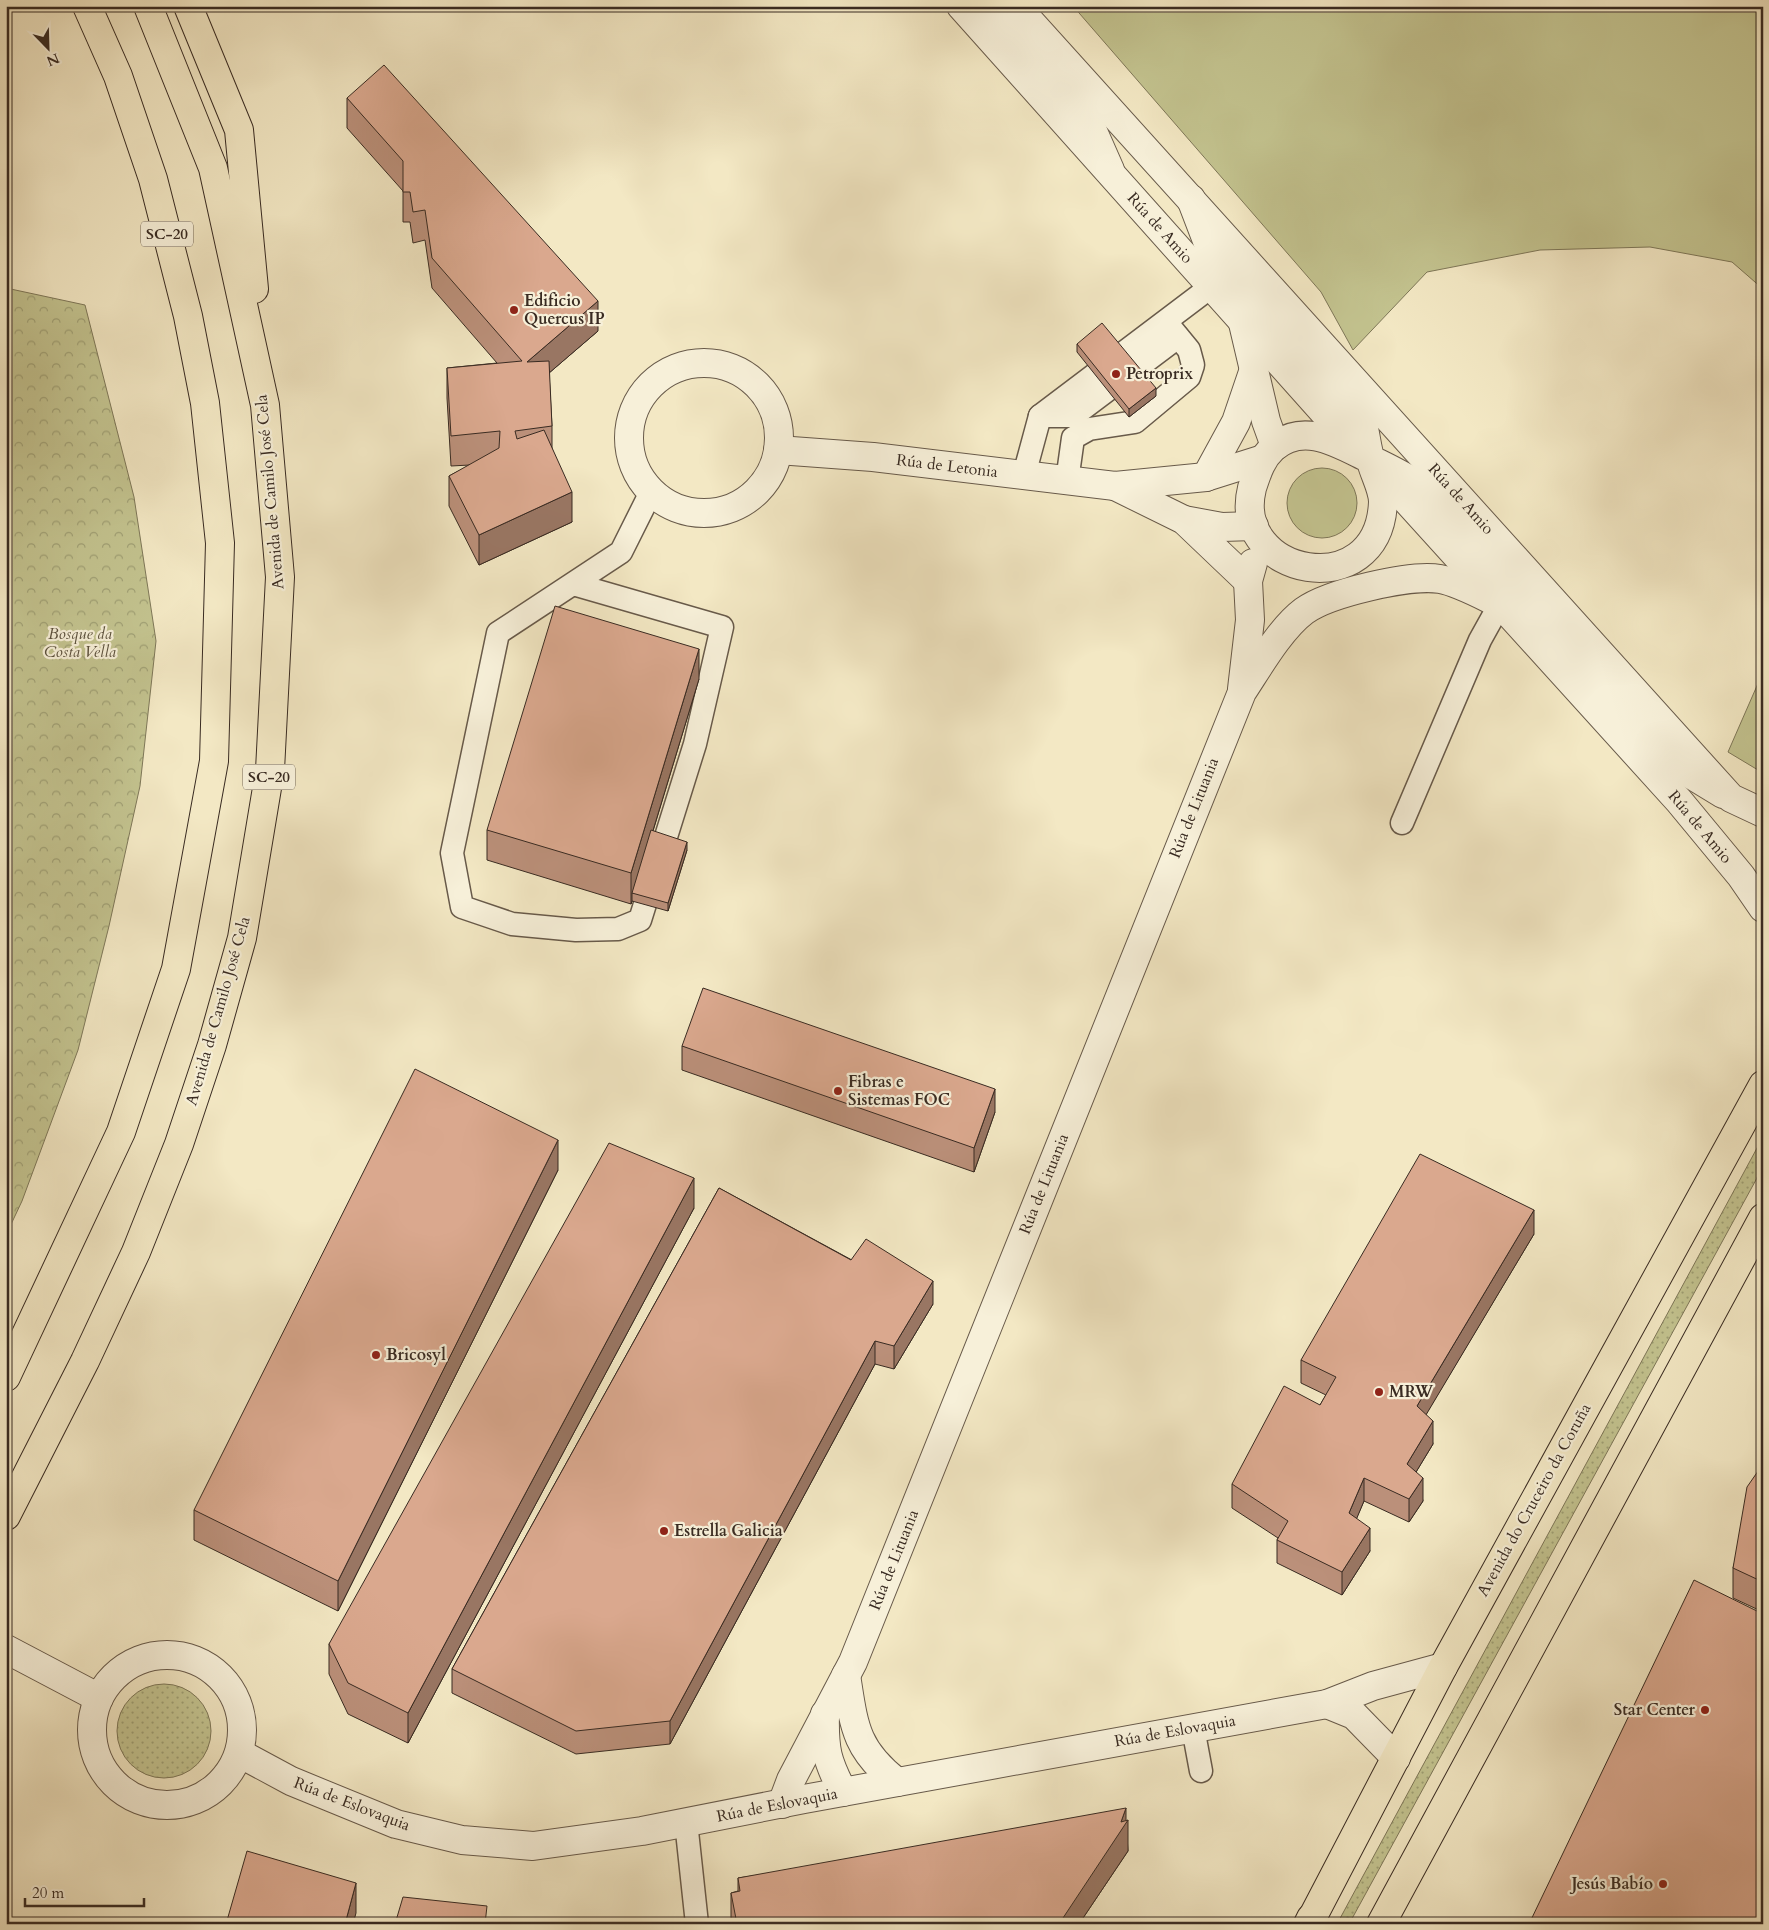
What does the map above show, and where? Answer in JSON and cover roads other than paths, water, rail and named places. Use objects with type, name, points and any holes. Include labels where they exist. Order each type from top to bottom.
[{"type":"main road","name":"SC-20","points":[[6,1377],[121,1132],[152,1042],[176,969],[214,761],[220,543],[205,403],[188,316],[153,179],[118,76],[87,6]]},
{"type":"main road","name":"Avenida de Camilo José Cela","points":[[6,1516],[85,1361],[136,1252],[179,1144],[212,1045],[242,938],[270,770],[280,577],[265,405],[213,168],[148,6]]},
{"type":"main road","name":"SC-20","points":[[188,6],[240,130],[265,405]]},
{"type":"main road","name":"Avenida do Cruceiro da Coruña","points":[[1309,1922],[1443,1667],[1763,1085]]},
{"type":"main road","points":[[1381,1924],[1763,1218]]},
{"type":"street","name":"Rúa de Amio","points":[[961,6],[1330,419],[1370,460],[1679,801],[1741,876],[1763,908]]},
{"type":"street","name":"Rúa de Amio","points":[[989,6],[1084,111],[1111,173]]},
{"type":"street","name":"Rúa de Amio","points":[[1016,6],[1731,798]]},
{"type":"street","name":"Rúa de Amio","points":[[1190,199],[1214,259],[1364,424],[1370,460]]},
{"type":"street","points":[[1242,319],[1266,420],[1269,452],[1251,494],[1249,510],[1256,531],[1271,552],[1295,565],[1320,569],[1347,564],[1360,555],[1374,539],[1381,521],[1383,499],[1370,460],[1329,438],[1312,435],[1294,437],[1269,452]]},
{"type":"street","points":[[691,364],[715,364],[737,371],[757,385],[770,404],[778,426],[778,450],[771,472],[757,491],[738,505],[716,513],[692,513],[670,506],[651,492],[637,474],[630,451],[629,428],[636,405],[650,386],[669,372],[691,364]]},
{"type":"street","points":[[1206,477],[1236,422],[1254,372]]},
{"type":"street","name":"Rúa de Letonia","points":[[778,450],[873,457],[1115,486],[1206,477],[1269,452]]},
{"type":"street","name":"Rúa de Amio","points":[[1370,460],[1422,488],[1656,744],[1682,769],[1731,798],[1763,813]]},
{"type":"street","name":"Rúa de Letonia","points":[[1115,486],[1184,520],[1256,531]]},
{"type":"street","name":"Rúa de Letonia","points":[[1184,520],[1248,581]]},
{"type":"street","name":"Rúa de Lituania","points":[[1242,692],[1250,620],[1248,581],[1256,531]]},
{"type":"street","points":[[1347,564],[1400,580]]},
{"type":"street","name":"Rúa de Lituania","points":[[782,1804],[791,1780],[846,1675],[1242,692],[1277,640],[1304,611],[1320,569]]},
{"type":"street","name":"Rúa de Lituania","points":[[1304,611],[1352,590],[1400,580],[1440,579],[1500,604]]},
{"type":"street","points":[[6,1649],[88,1691]]},
{"type":"street","points":[[158,1656],[183,1657],[206,1666],[225,1682],[238,1704],[242,1728],[239,1753],[228,1775],[210,1792],[188,1803],[163,1806],[140,1800],[118,1788],[102,1768],[93,1746],[88,1691],[114,1677],[134,1663],[158,1656]]},
{"type":"street","name":"Rúa de Eslovaquia","points":[[239,1753],[291,1781],[396,1824],[462,1840],[533,1846],[642,1831],[843,1792],[1327,1704],[1372,1686],[1443,1667]]},
{"type":"street","points":[[846,1675],[855,1730],[862,1744],[879,1768],[897,1782]]},
{"type":"street","points":[[1327,1704],[1354,1715],[1396,1758]]},
{"type":"street","name":"Rúa de Lituania","points":[[826,1710],[825,1749],[843,1792]]},
{"type":"lane","points":[[1024,476],[1040,416],[1172,329],[1212,286]]},
{"type":"lane","points":[[1067,481],[1073,438],[1089,429],[1135,422],[1189,378],[1193,365],[1189,350],[1172,329]]},
{"type":"lane","points":[[573,584],[722,627],[695,744],[640,920],[618,929],[576,930],[512,924],[462,907],[452,854],[498,633],[621,552],[651,492]]},
{"type":"lane","points":[[1402,823],[1480,640],[1500,604]]},
{"type":"lane","points":[[1193,1728],[1202,1771]]},
{"type":"lane","points":[[686,1822],[697,1924]]},
{"type":"place","name":"Edificio Quercus IP","points":[[514,310]]},
{"type":"place","name":"Petroprix","points":[[1116,374]]},
{"type":"place","name":"Fibras e Sistemas FOC","points":[[838,1091]]},
{"type":"place","name":"Bricosyl","points":[[376,1355]]},
{"type":"place","name":"MRW","points":[[1379,1392]]},
{"type":"place","name":"Estrella Galicia","points":[[664,1531]]},
{"type":"place","name":"Star Center","points":[[1705,1710]]},
{"type":"place","name":"Jesús Babío","points":[[1663,1884]]},
{"type":"park label","name":"Bosque da Costa Vella","points":[[80,643]]}]
